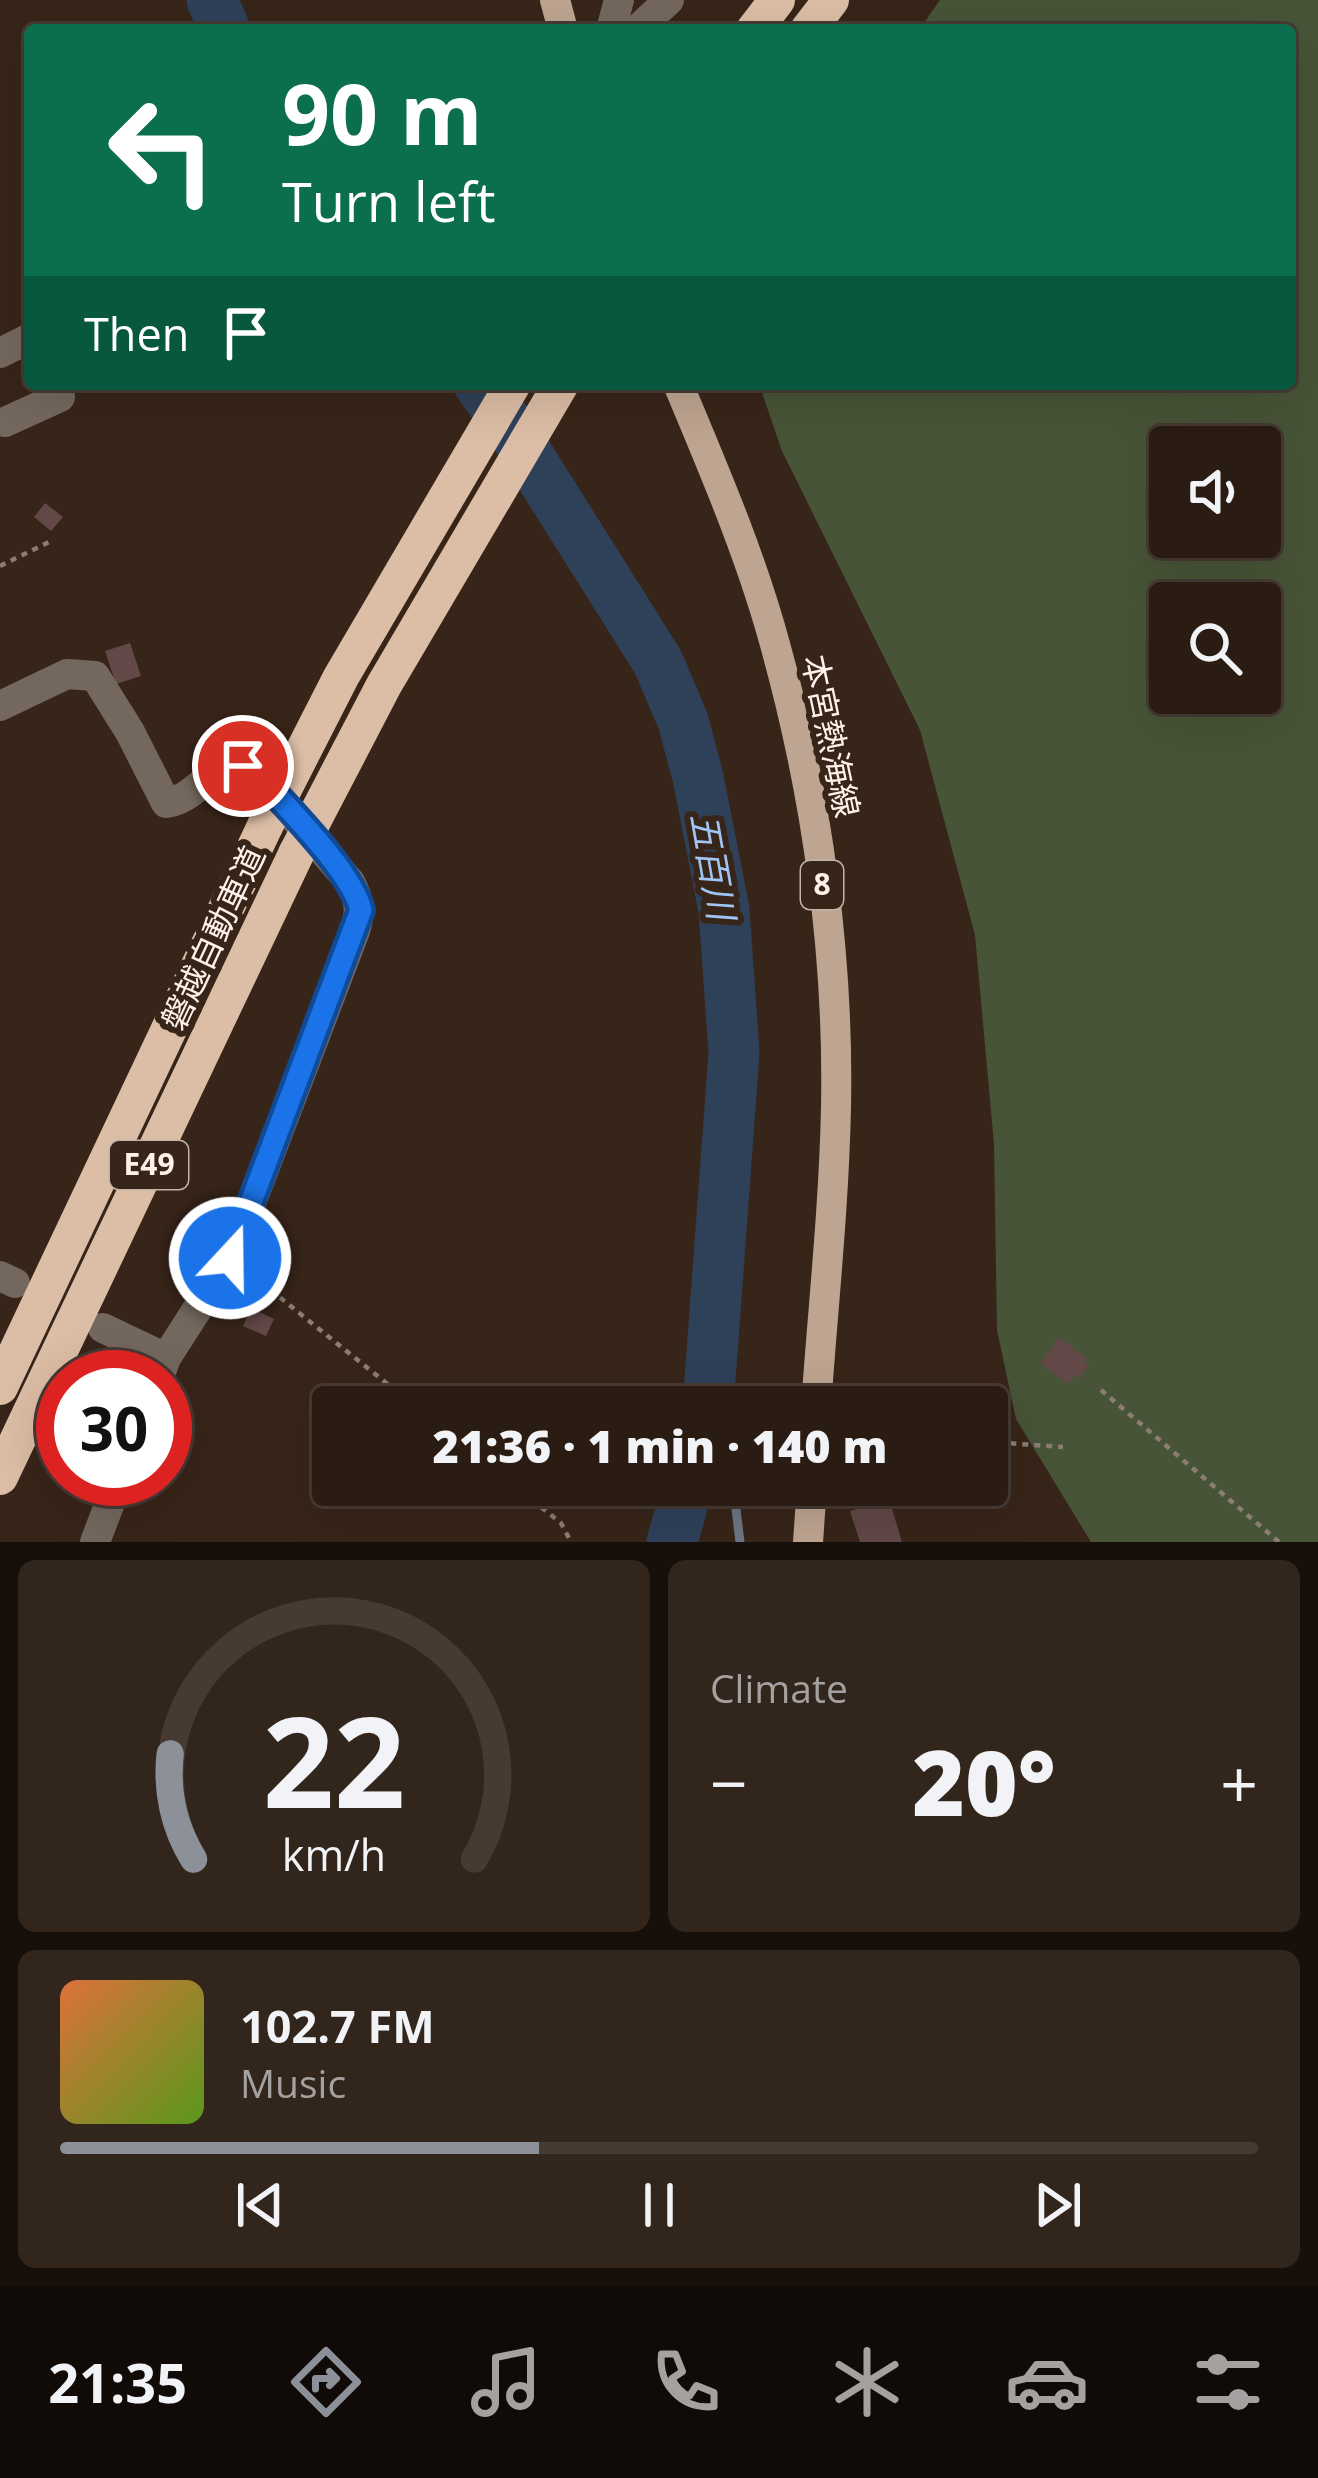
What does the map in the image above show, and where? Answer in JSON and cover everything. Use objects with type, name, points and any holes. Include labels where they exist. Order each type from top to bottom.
[{"type":"highway","points":[[759,24],[777,0]]},
{"type":"highway","points":[[813,24],[831,0]]},
{"type":"highway","name":"磐越自動車道","points":[[0,1387],[340,677],[509,390]]},
{"type":"highway","name":"磐越自動車道","points":[[0,1478],[297,853],[396,665],[557,390]]},
{"type":"main road","name":"本宮熱海線","points":[[680,390],[776,645],[818,848],[836,1106],[817,1386]]},
{"type":"main road","points":[[808,1542],[811,1506]]},
{"type":"street","points":[[643,24],[669,0]]},
{"type":"street","points":[[5,422],[60,397],[57,390]]},
{"type":"street","points":[[0,706],[68,674],[94,676],[130,732],[166,803],[178,801],[214,772],[251,767],[358,896],[361,910],[355,931],[230,1258],[173,1350]]},
{"type":"street","points":[[103,1328],[136,1350]]},
{"type":"street","points":[[95,1542],[109,1506]]},
{"type":"path","points":[[0,566],[49,542]]},
{"type":"path","points":[[230,1258],[390,1386]]},
{"type":"path","points":[[1101,1390],[1279,1542]]},
{"type":"path","points":[[1008,1443],[1063,1447]]},
{"type":"path","points":[[540,1506],[561,1523],[571,1542]]},
{"type":"green space","points":[[940,0],[1318,0],[1318,1542],[1091,1542],[1016,1419],[997,1330],[994,1144],[975,935],[920,730],[782,451],[761,390],[1296,390],[1296,24],[923,24]]},
{"type":"building","points":[[45,503],[63,517],[51,531],[34,517]]},
{"type":"building","points":[[130,643],[141,676],[116,684],[105,651]]},
{"type":"building","points":[[251,1308],[274,1319],[266,1336],[243,1326]]},
{"type":"building","points":[[1059,1337],[1087,1359],[1084,1362],[1089,1366],[1068,1384],[1040,1363]]},
{"type":"building","points":[[891,1506],[902,1542],[860,1542],[850,1511]]},
{"type":"waterway","name":"五百川","points":[[212,0],[222,24]]},
{"type":"waterway","name":"五百川","points":[[483,390],[658,662],[683,721],[698,777],[724,910],[734,1053],[710,1386]]},
{"type":"waterway","name":"五百川","points":[[672,1542],[682,1506]]},
{"type":"waterway","points":[[736,1506],[740,1542]]},
{"type":"route","points":[[230,1258],[361,910],[350,882],[251,767],[243,766]]}]
